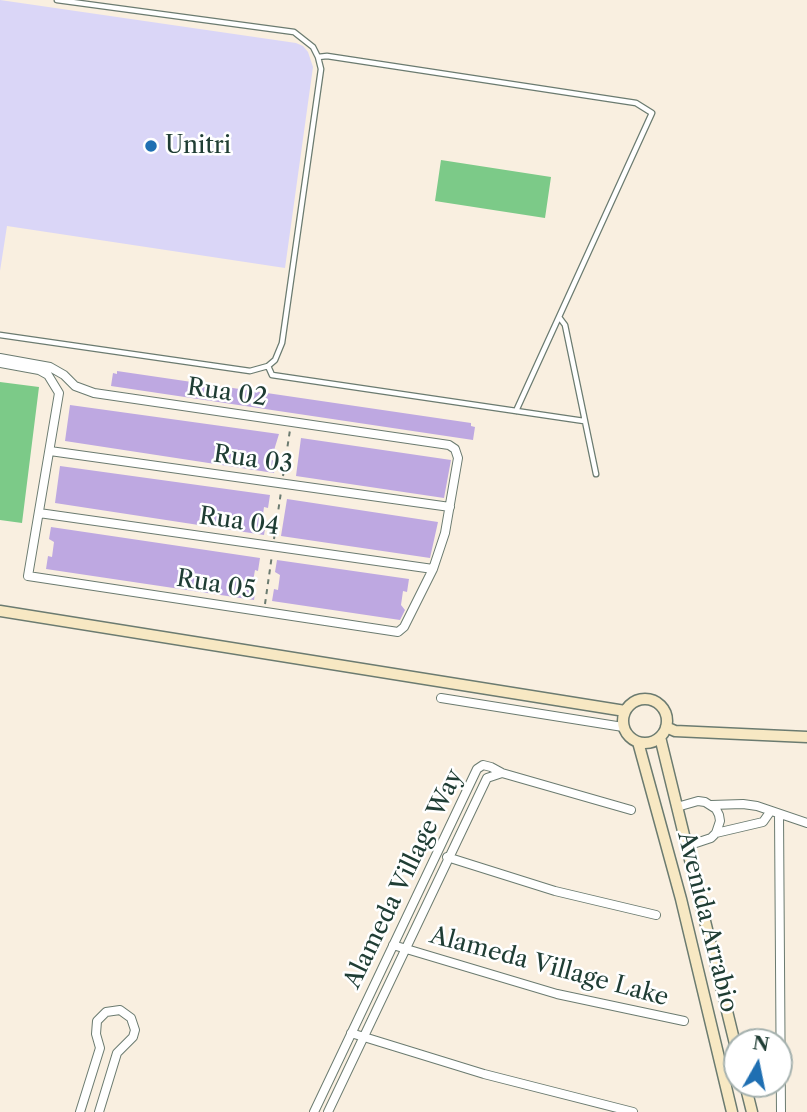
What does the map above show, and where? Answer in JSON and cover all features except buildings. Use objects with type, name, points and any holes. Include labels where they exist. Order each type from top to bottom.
[{"type":"street","points":[[0,361],[50,367],[64,374],[75,386],[59,393]]},
{"type":"street","points":[[0,361],[39,370],[55,383],[59,393],[39,513]]},
{"type":"street","points":[[55,383],[64,374]]},
{"type":"street","name":"Rua 02","points":[[75,386],[94,393],[449,445],[455,449],[458,458],[450,507]]},
{"type":"street","name":"Rua 03","points":[[50,451],[450,507]]},
{"type":"street","points":[[433,569],[450,507]]},
{"type":"street","name":"Rua 04","points":[[39,513],[433,569]]},
{"type":"street","name":"Rua 05","points":[[39,513],[28,576],[398,632],[404,627],[433,569]]},
{"type":"street","points":[[0,611],[625,710]]},
{"type":"street","points":[[441,698],[623,727]]},
{"type":"street","points":[[663,732],[664,710],[655,701],[638,699],[625,710],[623,727],[629,737],[638,742],[649,743],[663,732],[676,731],[807,737]]},
{"type":"street","name":"Avenida Arrabio","points":[[663,732],[677,807],[731,1028]]},
{"type":"street","name":"Avenida Arrabio","points":[[638,742],[681,899],[732,1112]]},
{"type":"street","name":"Alameda Village Way","points":[[314,1112],[477,769],[484,765],[502,773]]},
{"type":"street","points":[[502,773],[631,810]]},
{"type":"street","name":"Alameda Village Way","points":[[328,1112],[487,778],[502,773]]},
{"type":"street","points":[[677,807],[698,801],[711,805],[743,804],[807,823]]},
{"type":"street","points":[[687,846],[711,838],[716,833],[720,821],[716,809],[711,805]]},
{"type":"street","points":[[716,833],[762,822],[775,813]]},
{"type":"street","points":[[775,813],[781,1112]]},
{"type":"street","points":[[437,853],[555,891],[656,915]]},
{"type":"street","points":[[681,899],[699,896]]},
{"type":"street","name":"Alameda Village Lake","points":[[393,945],[557,994],[684,1021]]},
{"type":"street","points":[[80,1112],[100,1048],[95,1028],[97,1021],[106,1012],[120,1010],[131,1018],[135,1030],[130,1042],[117,1053],[99,1112]]},
{"type":"street","points":[[351,1033],[484,1074],[633,1112]]},
{"type":"lane","points":[[0,335],[250,371],[268,366],[275,360],[282,343],[321,69],[313,47],[294,33],[57,0]]},
{"type":"lane","points":[[318,57],[327,56],[636,103],[652,113],[516,411]]},
{"type":"lane","points":[[559,317],[565,325],[596,474]]},
{"type":"lane","points":[[268,366],[272,375],[584,421]]},
{"type":"path","points":[[264,612],[291,422]]},
{"type":"shaded area","name":"Unitri","points":[[0,0],[303,46],[313,67],[285,268],[7,226],[0,271]]},
{"type":"green space","points":[[441,160],[551,177],[545,218],[435,201]]},
{"type":"green space","points":[[0,382],[39,387],[22,523],[0,520]]},
{"type":"place","name":"Unitri","points":[[151,146]]}]
